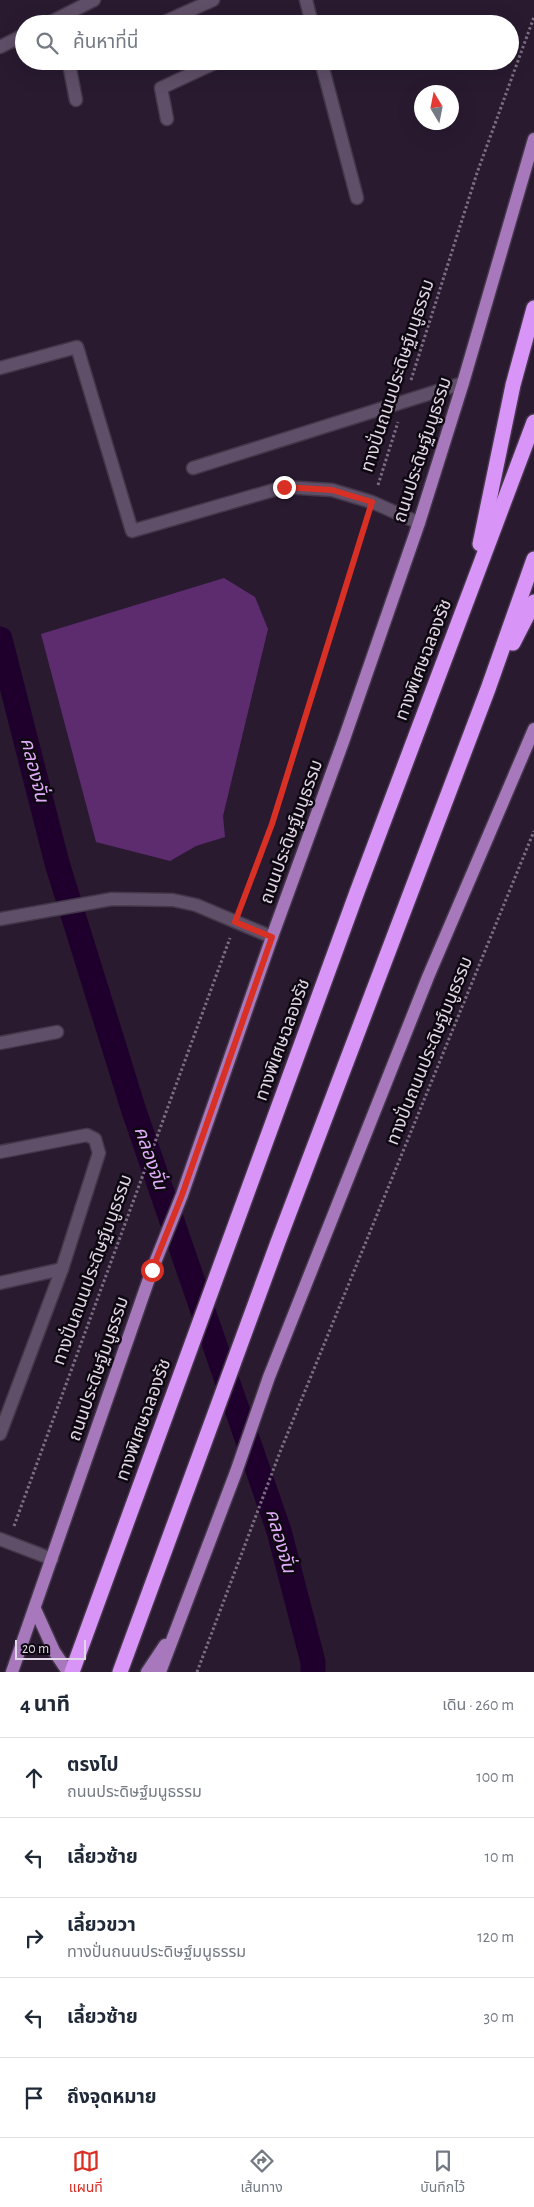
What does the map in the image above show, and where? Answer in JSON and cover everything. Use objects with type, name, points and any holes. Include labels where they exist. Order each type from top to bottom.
[{"type":"highway","points":[[472,585],[513,385],[534,308]]},
{"type":"highway","name":"ทางพิเศษฉลองรัช","points":[[72,1672],[357,892],[534,422]]},
{"type":"highway","points":[[120,1672],[275,1251],[488,689],[534,559]]},
{"type":"highway","points":[[488,689],[534,602]]},
{"type":"main road","name":"ถนนประดิษฐ์มนูธรรม","points":[[12,1672],[152,1270],[182,1195],[419,523],[463,383],[534,139]]},
{"type":"main road","points":[[160,1672],[236,1472],[269,1377],[428,977],[534,729]]},
{"type":"main road","points":[[35,1609],[54,1651],[68,1672]]},
{"type":"main road","points":[[147,1672],[178,1627]]},
{"type":"street","points":[[65,15],[94,0]]},
{"type":"street","points":[[180,15],[213,0]]},
{"type":"street","points":[[306,0],[307,15]]},
{"type":"street","points":[[0,47],[15,40]]},
{"type":"street","points":[[70,70],[76,100]]},
{"type":"street","points":[[167,119],[161,88],[200,70]]},
{"type":"street","points":[[324,70],[357,198]]},
{"type":"street","points":[[0,368],[77,347],[132,531],[284,487],[332,490],[372,502],[419,523]]},
{"type":"street","points":[[193,468],[463,383]]},
{"type":"street","points":[[0,919],[112,899],[173,900],[196,905],[272,937]]},
{"type":"street","points":[[0,1043],[57,1032]]},
{"type":"street","points":[[0,1152],[87,1134],[95,1139],[99,1153],[62,1269],[0,1434]]},
{"type":"street","points":[[0,1283],[62,1269]]},
{"type":"street","points":[[4,1540],[52,1559]]},
{"type":"path","name":"ทางปั่นถนนประดิษฐ์มนูธรรม","points":[[519,58],[534,17]]},
{"type":"path","name":"ทางปั่นถนนประดิษฐ์มนูธรรม","points":[[4,1540],[117,1244],[272,824],[477,173],[515,70]]},
{"type":"path","name":"ทางปั่นถนนประดิษฐ์มนูธรรม","points":[[197,1672],[280,1452],[534,831]]},
{"type":"building","points":[[224,578],[255,597],[268,629],[223,816],[225,837],[196,846],[170,861],[96,842],[41,634]]},
{"type":"waterway","name":"คลองจั่น","points":[[0,639],[57,863],[134,1111],[279,1531],[313,1662],[313,1672]]},
{"type":"route","points":[[152,1270],[182,1195],[272,937],[235,922],[272,824],[372,502],[332,490],[284,487]]}]
